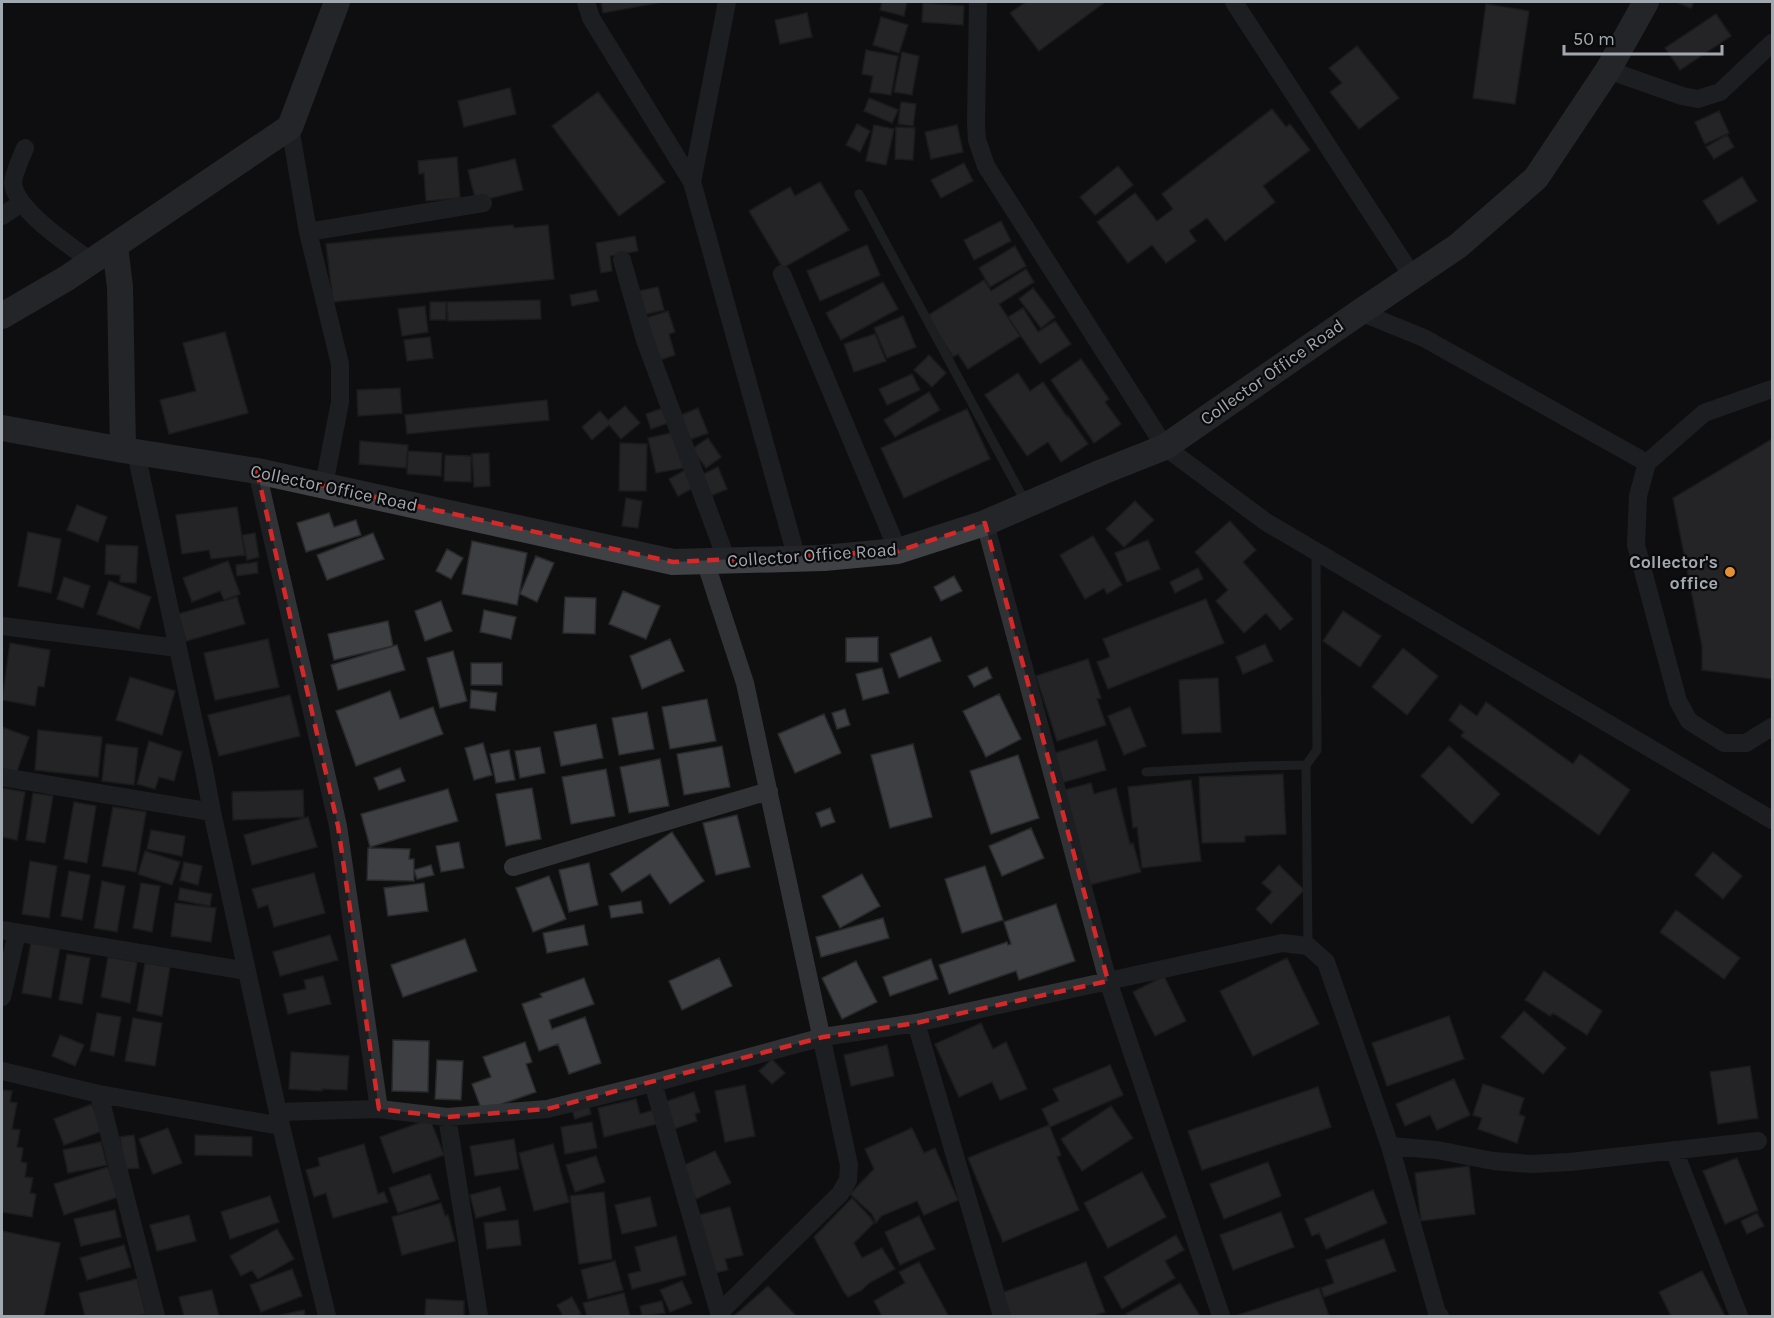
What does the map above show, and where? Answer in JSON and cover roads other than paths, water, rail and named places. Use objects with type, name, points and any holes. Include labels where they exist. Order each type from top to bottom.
[{"type":"main road","points":[[2,316],[68,278],[290,127],[337,2]]},
{"type":"main road","name":"Collector Office Road","points":[[2,428],[324,484],[673,562],[797,559],[898,551],[985,523],[1165,447],[1458,246],[1536,178],[1608,70],[1646,2]]},
{"type":"main road","points":[[115,246],[120,287],[130,452]]},
{"type":"street","points":[[586,2],[591,18],[600,34],[692,182],[797,559]]},
{"type":"street","points":[[692,182],[727,2]]},
{"type":"street","points":[[978,2],[975,123],[977,140],[986,166],[1165,447],[1266,522],[1773,820]]},
{"type":"street","points":[[1234,2],[1413,277]]},
{"type":"street","points":[[1608,70],[1682,96],[1698,99],[1720,92],[1773,43]]},
{"type":"street","points":[[290,127],[308,232],[340,364],[340,402],[324,484]]},
{"type":"street","points":[[25,147],[13,183],[21,203],[36,219],[92,262]]},
{"type":"street","points":[[2,216],[21,203]]},
{"type":"street","points":[[308,232],[483,203]]},
{"type":"street","points":[[622,260],[716,561],[745,682],[849,1165],[848,1180],[840,1194],[722,1310],[721,1317]]},
{"type":"street","points":[[782,274],[898,551]]},
{"type":"street","points":[[1360,312],[1424,338],[1647,463]]},
{"type":"street","points":[[1773,389],[1704,413],[1647,463],[1638,496],[1636,545],[1678,701],[1689,722],[1724,743],[1746,743],[1773,727]]},
{"type":"street","points":[[130,452],[178,648],[247,971],[327,1317]]},
{"type":"street","points":[[258,471],[338,826],[379,1109]]},
{"type":"street","points":[[985,523],[1108,981],[1221,1317]]},
{"type":"street","points":[[2,626],[178,648]]},
{"type":"street","points":[[2,777],[212,812]]},
{"type":"street","points":[[513,867],[769,791]]},
{"type":"street","points":[[2,996],[9,931],[247,971]]},
{"type":"street","points":[[2,1071],[99,1094],[280,1119],[379,1109],[447,1117],[547,1109],[823,1037],[916,1023],[1282,943],[1308,946],[1326,962],[1390,1146],[1440,1317]]},
{"type":"street","points":[[916,1023],[1002,1317]]},
{"type":"street","points":[[653,1083],[721,1317]]},
{"type":"street","points":[[99,1094],[156,1317]]},
{"type":"street","points":[[447,1117],[479,1317]]},
{"type":"street","points":[[1390,1146],[1437,1150],[1493,1161],[1531,1164],[1570,1162],[1758,1141]]},
{"type":"street","points":[[1674,1150],[1738,1317]]},
{"type":"lane","points":[[859,194],[1027,505]]},
{"type":"lane","points":[[1308,946],[1306,765],[1317,750],[1316,552]]},
{"type":"lane","points":[[1146,771],[1306,765]]},
{"type":"place","name":"Collector's office","points":[[1730,572]]}]
